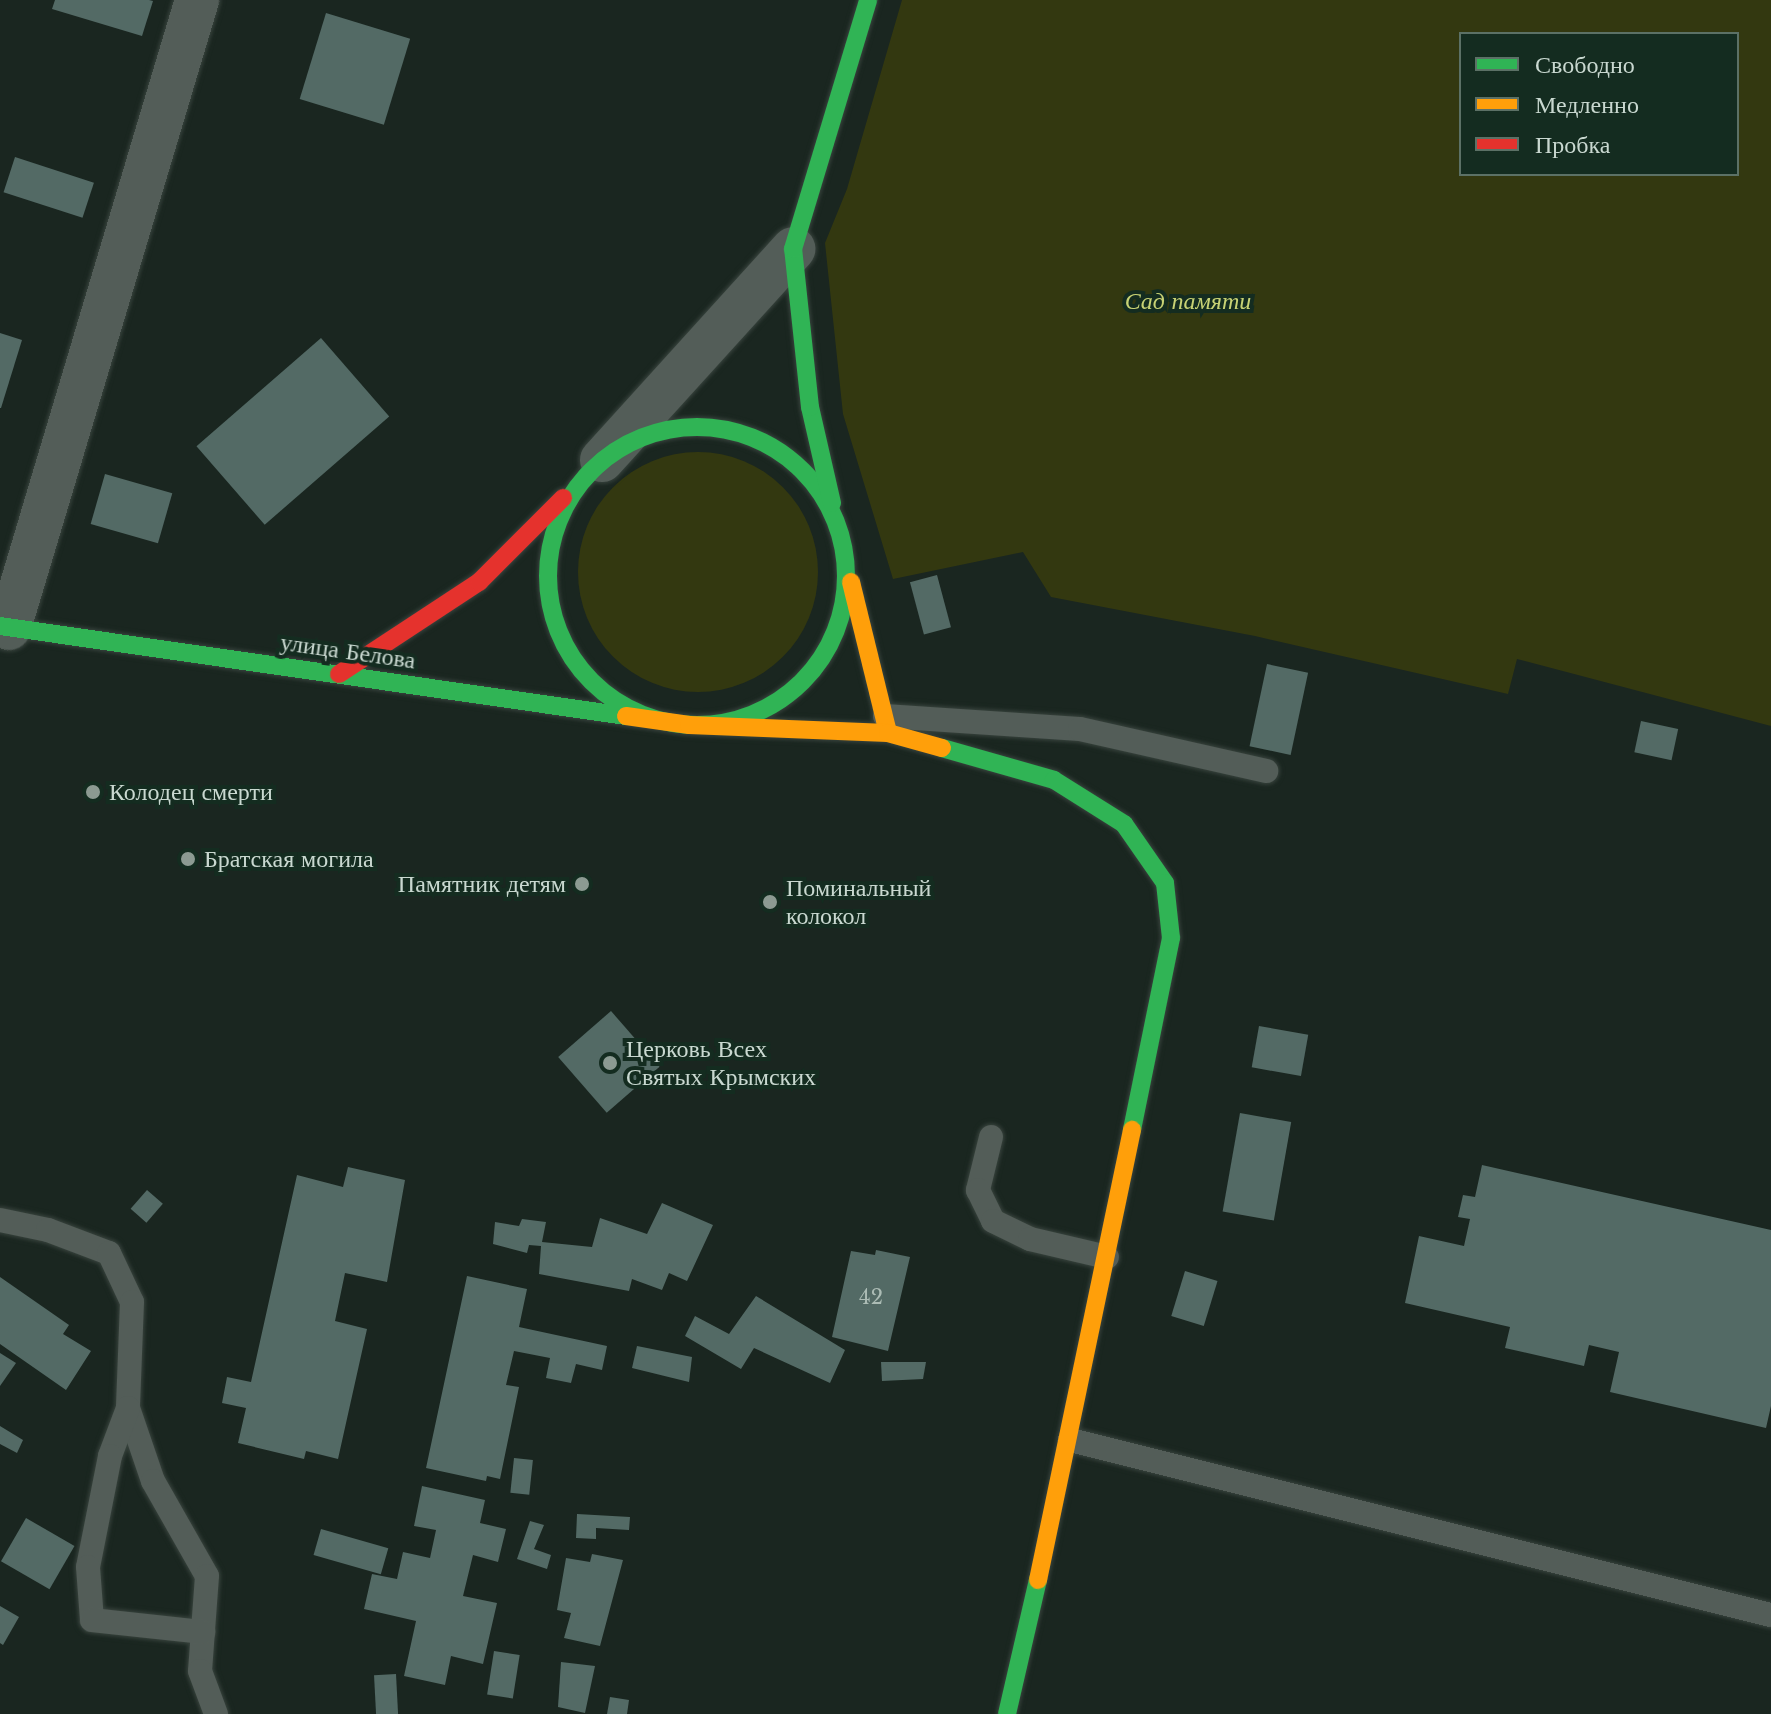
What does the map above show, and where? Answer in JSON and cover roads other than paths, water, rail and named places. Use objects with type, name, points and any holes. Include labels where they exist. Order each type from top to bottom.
[{"type":"street","points":[[4,627],[197,0]]},
{"type":"street","points":[[689,725],[725,722],[761,711],[791,691],[816,665],[834,634],[844,598],[845,562],[810,407],[793,249],[868,0]]},
{"type":"street","points":[[793,249],[577,486],[549,551],[548,587],[555,622],[570,655],[621,704],[654,719],[689,725],[885,725],[1054,780],[1124,824],[1165,883],[1171,938],[1070,1440],[1007,1714]]},
{"type":"street","points":[[339,674],[479,582],[602,460],[632,440],[666,430],[701,426],[737,432],[770,445],[798,467],[821,494],[837,526],[885,725]]},
{"type":"street","name":"улица Белова","points":[[4,627],[689,725]]},
{"type":"lane","points":[[885,725],[1080,729],[1266,771]]},
{"type":"lane","points":[[991,1137],[978,1190],[993,1221],[1030,1239],[1107,1257]]},
{"type":"lane","points":[[0,1220],[48,1230],[109,1253],[132,1302],[128,1408],[110,1456],[88,1567],[92,1620],[203,1632]]},
{"type":"lane","points":[[128,1408],[153,1481],[207,1576],[200,1671],[216,1714]]},
{"type":"lane","points":[[1070,1440],[1771,1615]]},
{"type":"place","name":"Колодец смерти","points":[[93,792]]},
{"type":"place","name":"Братская могила","points":[[188,859]]},
{"type":"place","name":"Памятник детям","points":[[582,884]]},
{"type":"place","name":"Поминальный колокол","points":[[770,902]]},
{"type":"place","name":"Церковь Всех Святых Крымских","points":[[610,1063]]},
{"type":"park label","name":"Сад памяти","points":[[1188,301]]}]
